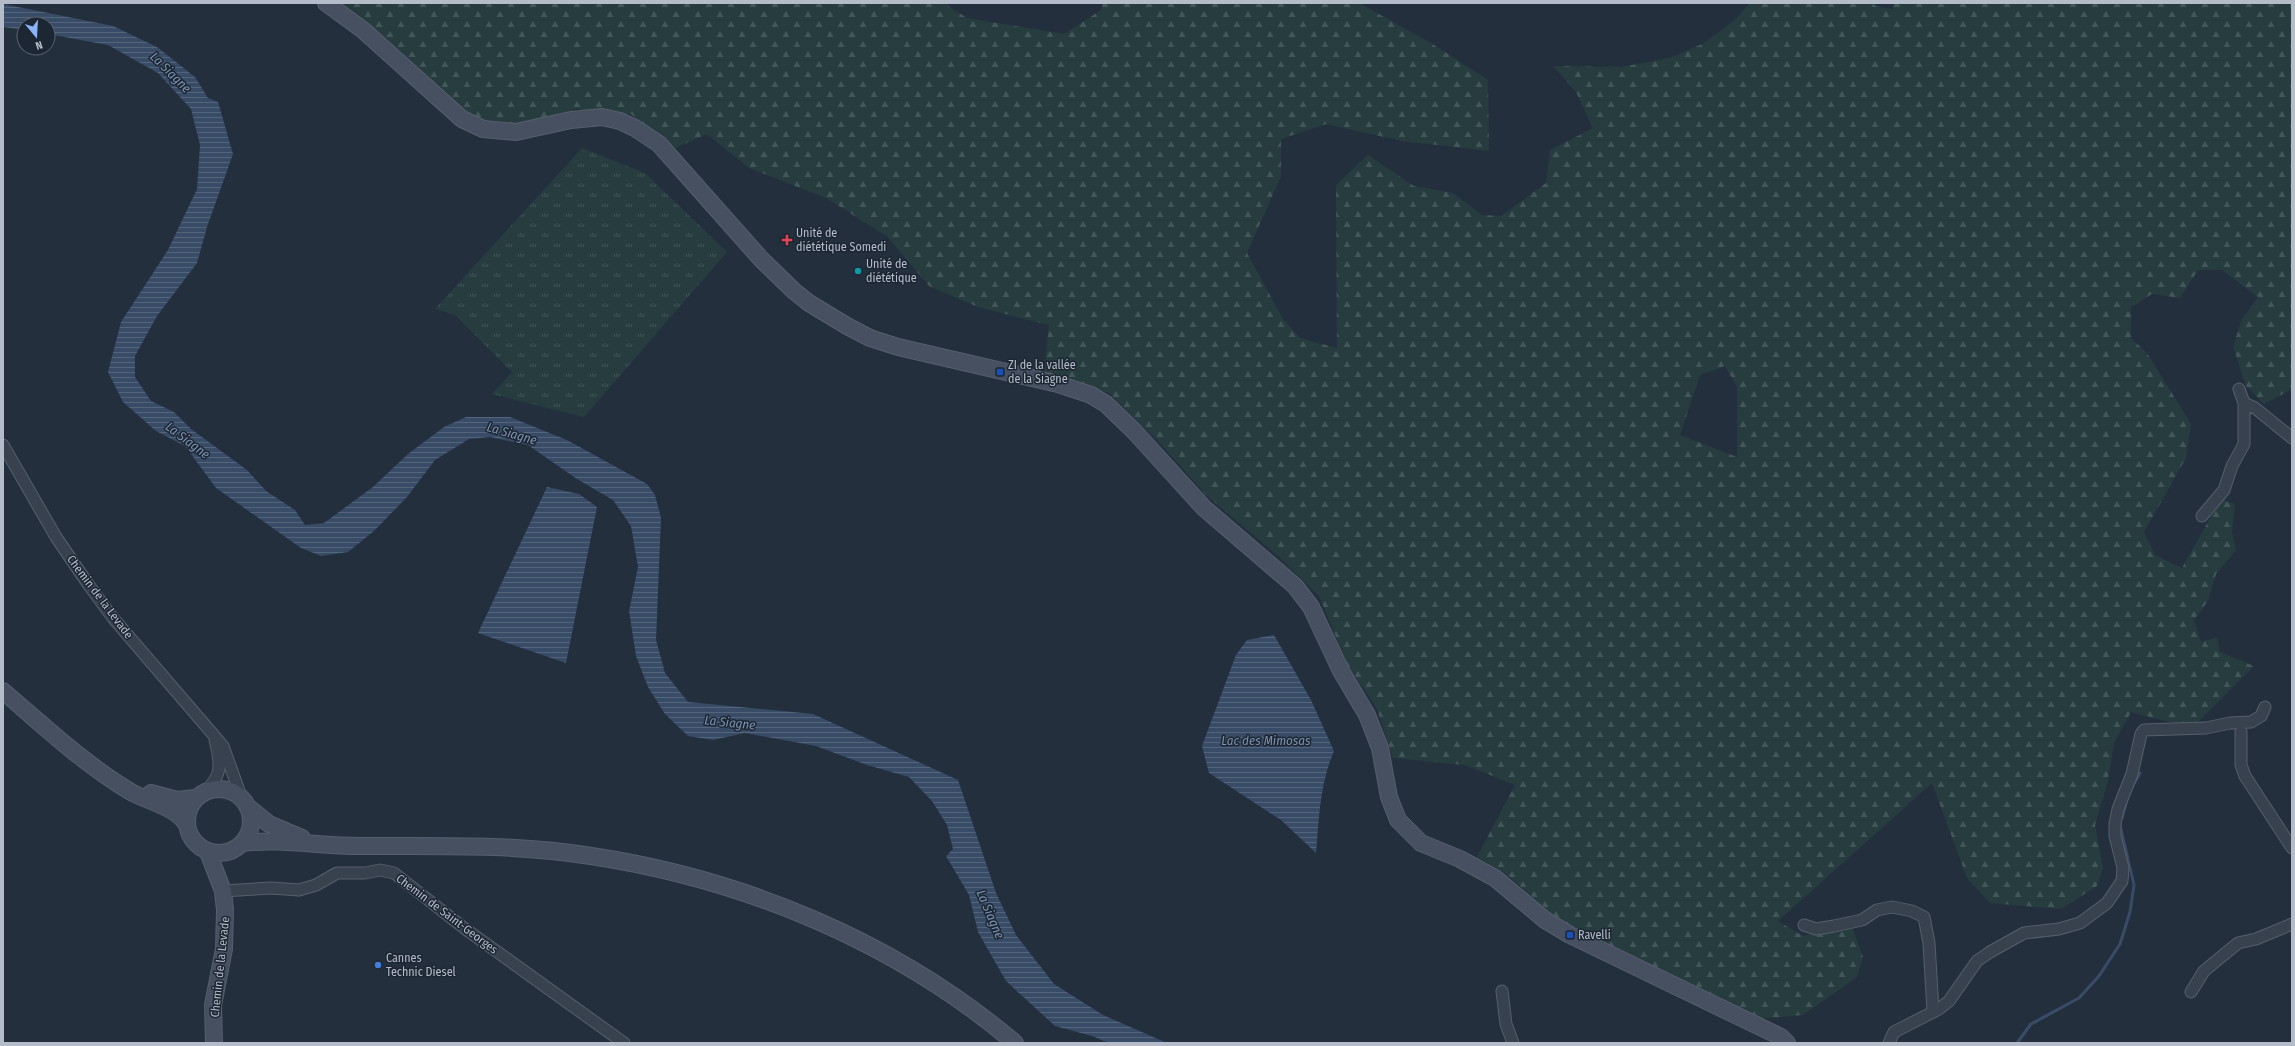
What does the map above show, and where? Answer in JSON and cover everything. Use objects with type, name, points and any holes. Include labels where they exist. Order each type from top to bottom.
[{"type":"main road","points":[[326,3],[363,30],[462,119],[474,127],[497,132],[516,132],[571,120],[602,117],[620,121],[634,128],[659,144],[675,160],[761,260],[794,292],[809,303],[870,338],[898,347],[1058,384],[1091,395],[1106,404],[1134,431],[1204,508],[1295,586],[1311,607],[1341,671],[1367,715],[1380,748],[1389,797],[1398,820],[1421,843],[1460,859],[1494,878],[1545,920],[1570,935],[1781,1037],[1787,1043]]},
{"type":"main road","points":[[3,691],[50,733],[130,792],[173,811],[186,823],[193,841],[208,852],[217,854],[237,847],[266,840],[360,846],[497,847],[543,850],[590,856],[691,876],[779,905],[864,944],[940,988],[1015,1043]]},
{"type":"main road","points":[[111,777],[177,800],[223,789],[234,792],[269,824],[296,836],[327,844]]},
{"type":"main road","points":[[186,823],[187,813],[200,795]]},
{"type":"main road","points":[[237,847],[250,828],[251,817],[245,803]]},
{"type":"main road","name":"Chemin de la Levade","points":[[214,1043],[213,1006],[224,949],[226,922],[223,892],[226,868],[237,847]]},
{"type":"main road","name":"Chemin de la Levade","points":[[208,852],[223,892]]},
{"type":"street","points":[[2202,516],[2224,490],[2232,466],[2244,444],[2244,402],[2239,389]]},
{"type":"street","points":[[2244,402],[2255,408],[2292,438]]},
{"type":"street","name":"Chemin de la Levade","points":[[3,445],[56,537],[88,584],[113,618],[223,746],[230,760],[236,786],[245,803]]},
{"type":"street","points":[[1889,1043],[1894,1032],[1949,1001],[1976,961],[1990,952],[2024,934],[2059,929],[2080,923],[2107,903],[2122,881],[2123,868],[2115,836],[2118,809],[2132,774],[2141,734],[2144,730],[2155,728],[2206,728],[2230,723],[2251,722],[2261,716],[2265,707]]},
{"type":"street","points":[[2241,732],[2241,765],[2245,776],[2292,848]]},
{"type":"street","name":"Chemin de la Levade","points":[[200,795],[215,782],[219,774],[220,764],[214,737]]},
{"type":"street","name":"Chemin de Saint-Georges","points":[[223,892],[271,888],[299,890],[316,885],[338,873],[365,873],[380,870],[394,873],[464,928],[624,1043]]},
{"type":"street","points":[[1804,925],[1816,929],[1834,926],[1862,920],[1877,910],[1892,907],[1912,911],[1924,918],[1929,943],[1933,1011]]},
{"type":"street","points":[[2191,992],[2204,971],[2238,943],[2256,939],[2292,924]]},
{"type":"street","points":[[1502,991],[1506,1024],[1513,1043]]},
{"type":"green space","points":[[339,3],[944,3],[967,18],[1064,34],[1101,10],[1103,3],[1359,3],[1431,43],[1488,80],[1489,151],[1402,141],[1326,124],[1281,139],[1281,176],[1247,253],[1283,319],[1300,338],[1337,348],[1336,185],[1368,155],[1414,186],[1453,193],[1482,215],[1501,216],[1546,183],[1550,150],[1593,128],[1576,92],[1553,66],[1621,67],[1673,57],[1704,43],[1735,20],[1750,3],[1874,3],[1875,6],[1893,9],[1893,3],[2292,3],[2292,389],[2264,404],[2246,386],[2233,347],[2241,321],[2258,297],[2222,270],[2198,270],[2180,298],[2152,294],[2131,307],[2131,338],[2147,353],[2191,424],[2186,458],[2144,532],[2155,555],[2182,568],[2221,499],[2235,504],[2232,532],[2236,550],[2216,574],[2208,601],[2194,620],[2201,642],[2217,637],[2220,652],[2254,666],[2192,728],[2131,712],[2114,743],[2108,780],[2095,825],[2103,868],[2097,886],[2061,909],[1990,903],[1967,878],[1932,783],[1778,921],[1803,936],[1851,924],[1863,957],[1857,977],[1803,1015],[1758,1019],[1559,920],[1504,872],[1477,857],[1515,785],[1465,765],[1393,758],[1377,709],[1347,664],[1319,596],[1278,556],[1206,495],[1160,443],[1109,393],[1044,373],[1049,325],[978,307],[929,286],[888,237],[826,198],[749,168],[707,134],[673,149],[631,114],[576,109],[516,126],[475,120],[385,37]],"holes":[[[1725,366],[1737,387],[1737,457],[1680,435],[1700,375]]]},
{"type":"green space","points":[[582,148],[645,173],[727,252],[584,417],[492,394],[512,372],[455,315],[435,309]]},
{"type":"water","name":"La Siagne","points":[[3,4],[113,26],[157,47],[195,77],[208,98],[218,102],[233,154],[207,227],[197,263],[157,316],[135,356],[135,377],[151,401],[174,412],[191,429],[247,470],[266,491],[295,510],[305,525],[324,523],[373,487],[408,454],[444,427],[466,417],[510,417],[567,440],[647,484],[655,495],[661,518],[656,640],[665,673],[688,702],[813,714],[958,780],[996,893],[1016,935],[1054,984],[1103,1015],[1167,1043],[1109,1043],[1092,1036],[1055,1026],[1006,981],[978,932],[969,895],[946,856],[953,849],[947,825],[932,801],[909,777],[867,765],[816,746],[745,733],[713,740],[688,736],[665,714],[648,687],[636,656],[629,611],[638,567],[631,526],[613,500],[577,479],[528,445],[490,437],[469,439],[435,460],[407,497],[374,531],[348,552],[321,556],[301,548],[216,488],[185,446],[156,431],[123,402],[108,372],[121,322],[168,250],[197,189],[200,145],[191,109],[158,73],[108,45],[56,35],[56,16],[16,16],[16,29],[3,27]]},
{"type":"water","points":[[547,487],[579,494],[597,507],[566,663],[478,633]]},
{"type":"water","name":"Lac des Mimosas","points":[[1274,635],[1311,700],[1334,751],[1329,763],[1323,788],[1316,853],[1281,820],[1209,773],[1202,746],[1236,655],[1247,640]]},
{"type":"waterway","points":[[2131,789],[2140,773]]},
{"type":"waterway","points":[[2122,818],[2126,804]]},
{"type":"waterway","points":[[2017,1043],[2031,1024],[2079,998],[2099,976],[2120,944],[2130,912],[2134,885],[2120,825]]},
{"type":"place","name":"Unité de diététique Somedi","points":[[787,240]]},
{"type":"place","name":"Unité de diététique","points":[[858,271]]},
{"type":"place","name":"ZI de la vallée de la Siagne","points":[[1000,372]]},
{"type":"place","name":"Ravelli","points":[[1570,935]]},
{"type":"place","name":"Cannes Technic Diesel","points":[[378,965]]}]
